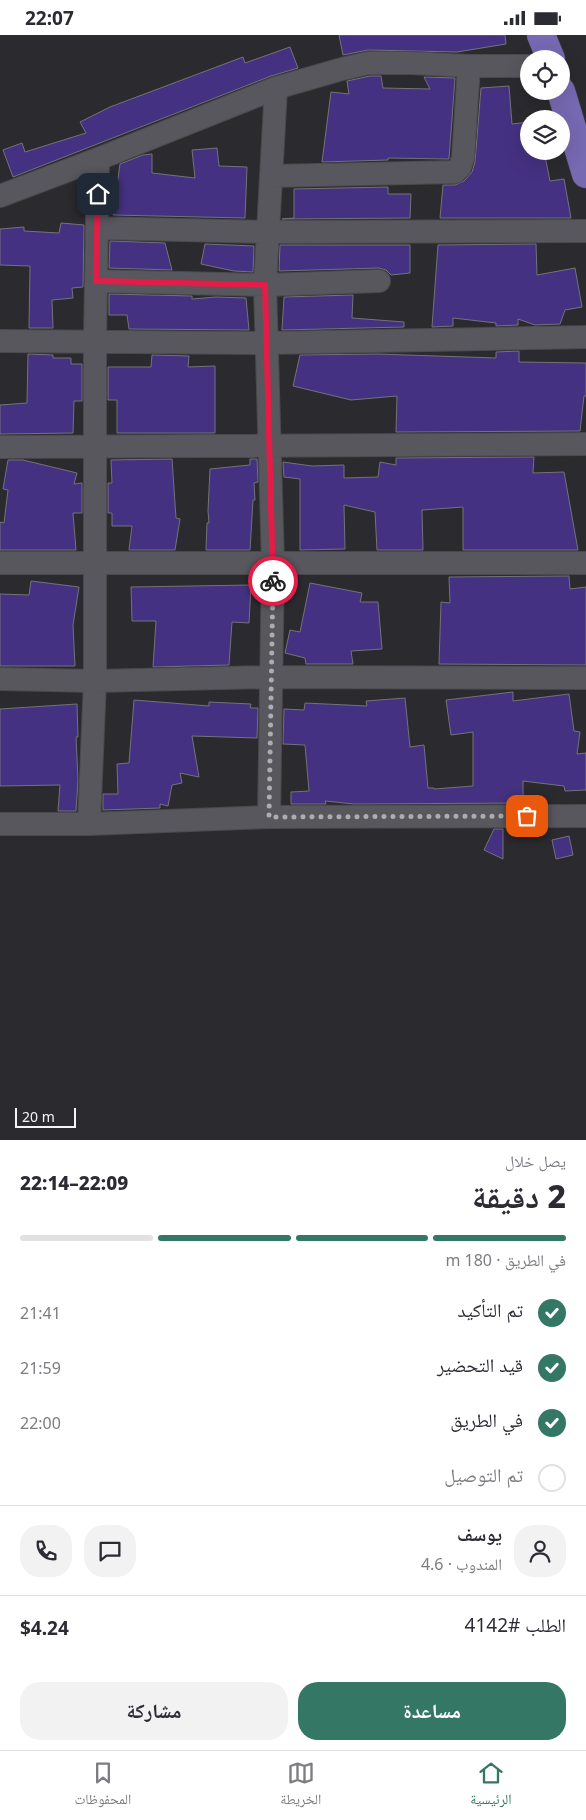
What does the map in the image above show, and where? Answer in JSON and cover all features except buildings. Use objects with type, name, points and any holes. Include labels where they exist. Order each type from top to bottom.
[{"type":"main road","points":[[541,35],[547,50]]},
{"type":"main road","points":[[564,100],[586,174]]},
{"type":"street","points":[[0,197],[276,87],[368,63],[520,66]]},
{"type":"street","points":[[271,176],[455,172],[460,167],[463,158],[469,66]]},
{"type":"street","points":[[269,817],[273,564],[265,285],[276,87]]},
{"type":"street","points":[[89,825],[95,681],[95,341],[98,159]]},
{"type":"street","points":[[97,228],[267,231],[586,231]]},
{"type":"street","points":[[96,281],[265,285],[379,281]]},
{"type":"street","points":[[0,341],[267,343],[586,337]]},
{"type":"street","points":[[0,447],[586,444]]},
{"type":"street","points":[[0,563],[586,563]]},
{"type":"street","points":[[0,679],[95,681],[271,677],[586,678]]},
{"type":"street","points":[[0,824],[89,825],[269,817],[586,816]]},
{"type":"way so far","points":[[273,581],[269,817],[527,816]]},
{"type":"route","points":[[98,194],[96,281],[265,285],[273,581]]}]
